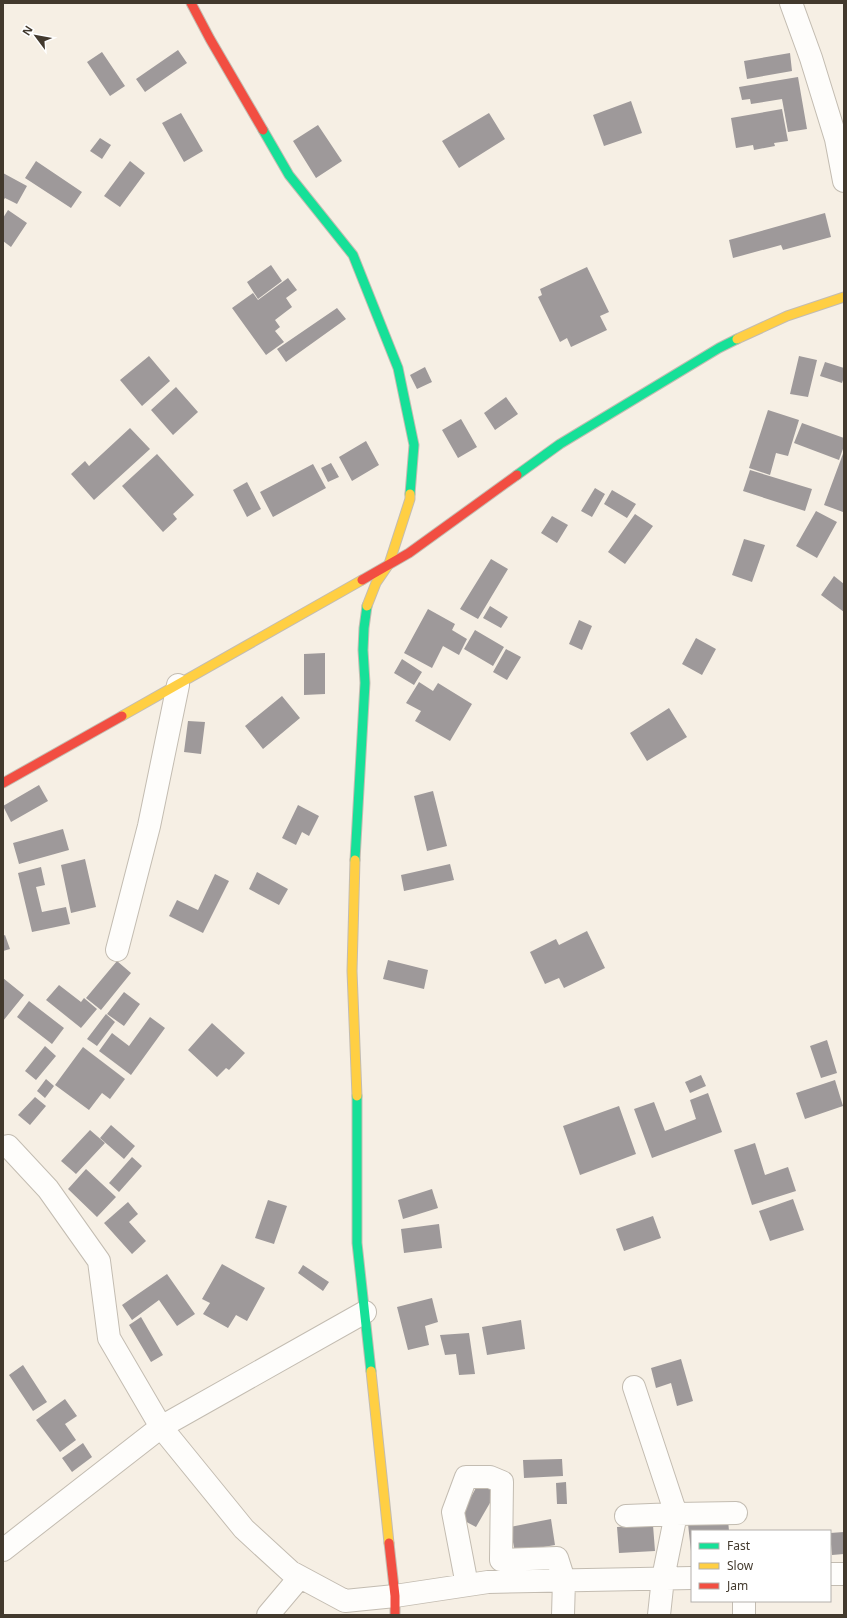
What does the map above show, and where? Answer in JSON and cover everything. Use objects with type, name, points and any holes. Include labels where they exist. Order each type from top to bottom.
[{"type":"street","points":[[191,3],[210,39],[289,175],[353,255],[398,368],[414,445],[410,499],[389,564],[376,584],[367,606],[364,628],[364,698],[354,869],[352,971],[358,1121],[356,1181],[357,1236],[395,1605]]},
{"type":"street","points":[[791,3],[811,58],[836,138],[844,181]]},
{"type":"street","points":[[3,783],[409,553],[560,444],[719,348],[787,316],[844,298]]},
{"type":"street","points":[[117,950],[149,826],[178,685]]},
{"type":"street","points":[[8,1146],[48,1189],[99,1261],[109,1338],[161,1427],[244,1529],[291,1572],[345,1601],[395,1605]]},
{"type":"street","points":[[3,1550],[161,1427],[365,1312]]},
{"type":"street","points":[[634,1387],[676,1514],[663,1578],[659,1615]]},
{"type":"street","points":[[467,1585],[453,1512],[466,1477],[490,1477],[502,1482],[501,1560],[557,1558],[564,1580],[563,1615]]},
{"type":"street","points":[[626,1516],[736,1513]]},
{"type":"street","points":[[831,1574],[844,1574]]},
{"type":"street","points":[[268,1615],[300,1577]]},
{"type":"street","points":[[346,1615],[348,1613],[395,1605],[467,1585],[488,1582],[691,1578]]},
{"type":"street","points":[[744,1602],[744,1615]]},
{"type":"building","points":[[178,50],[187,63],[145,92],[136,79]]},
{"type":"building","points":[[102,52],[125,86],[110,96],[87,62]]},
{"type":"building","points":[[790,53],[792,71],[747,79],[744,61]]},
{"type":"building","points":[[798,77],[807,129],[788,132],[782,99],[751,104],[750,99],[742,100],[739,87]]},
{"type":"building","points":[[631,101],[642,133],[604,146],[593,115]]},
{"type":"building","points":[[782,109],[788,141],[774,143],[775,146],[754,150],[753,145],[736,148],[731,118]]},
{"type":"building","points":[[181,113],[203,151],[184,162],[162,123]]},
{"type":"building","points":[[489,113],[505,139],[459,168],[442,141]]},
{"type":"building","points":[[318,125],[342,161],[316,178],[293,141]]},
{"type":"building","points":[[100,138],[111,145],[102,159],[90,151]]},
{"type":"building","points":[[36,161],[82,192],[71,208],[25,178]]},
{"type":"building","points":[[130,161],[145,173],[120,207],[104,196]]},
{"type":"building","points":[[3,173],[27,186],[17,204],[5,198],[3,201]]},
{"type":"building","points":[[8,210],[27,223],[11,247],[3,241],[3,218]]},
{"type":"building","points":[[825,213],[831,237],[783,250],[781,245],[733,258],[729,240]]},
{"type":"building","points":[[271,265],[282,281],[258,299],[247,282]]},
{"type":"building","points":[[587,267],[609,312],[600,316],[607,330],[571,347],[567,338],[560,342],[538,297],[542,295],[540,289]]},
{"type":"building","points":[[288,278],[297,290],[286,298],[292,307],[275,320],[280,327],[275,331],[284,342],[266,355],[232,308],[253,293],[258,300]]},
{"type":"building","points":[[337,308],[346,319],[286,362],[277,349]]},
{"type":"building","points":[[149,356],[170,381],[142,406],[120,380]]},
{"type":"building","points":[[799,356],[817,360],[808,397],[790,394]]},
{"type":"building","points":[[825,362],[844,368],[842,383],[820,376]]},
{"type":"building","points":[[425,367],[432,382],[417,389],[410,375]]},
{"type":"building","points":[[176,387],[198,412],[173,435],[151,410]]},
{"type":"building","points":[[506,397],[518,414],[495,430],[484,413]]},
{"type":"building","points":[[768,410],[799,420],[788,456],[776,453],[770,475],[749,468]]},
{"type":"building","points":[[461,419],[477,447],[458,458],[442,430]]},
{"type":"building","points":[[802,423],[844,438],[844,446],[839,460],[794,443]]},
{"type":"building","points":[[130,428],[150,449],[94,500],[71,474],[85,461],[89,466]]},
{"type":"building","points":[[366,441],[379,465],[352,481],[339,457]]},
{"type":"building","points":[[844,451],[844,508],[843,512],[824,505]]},
{"type":"building","points":[[157,454],[194,495],[173,514],[177,519],[163,532],[122,486]]},
{"type":"building","points":[[331,463],[339,477],[328,482],[321,468]]},
{"type":"building","points":[[313,464],[326,488],[273,517],[260,492]]},
{"type":"building","points":[[750,470],[812,489],[805,511],[743,491]]},
{"type":"building","points":[[247,482],[261,509],[247,517],[233,490]]},
{"type":"building","points":[[595,488],[605,494],[592,517],[581,511]]},
{"type":"building","points":[[612,490],[636,504],[627,518],[604,504]]},
{"type":"building","points":[[816,511],[837,522],[817,558],[796,546]]},
{"type":"building","points":[[635,514],[653,526],[625,564],[608,552]]},
{"type":"building","points":[[552,516],[568,525],[557,543],[541,533]]},
{"type":"building","points":[[744,539],[765,545],[752,582],[732,575]]},
{"type":"building","points":[[491,559],[508,569],[478,619],[460,609]]},
{"type":"building","points":[[834,576],[844,584],[844,612],[821,595]]},
{"type":"building","points":[[490,606],[508,617],[501,628],[483,618]]},
{"type":"building","points":[[428,609],[455,624],[452,630],[467,639],[459,655],[443,646],[432,668],[404,653]]},
{"type":"building","points":[[579,620],[592,626],[582,650],[569,644]]},
{"type":"building","points":[[475,630],[504,647],[493,666],[464,649]]},
{"type":"building","points":[[696,638],[716,649],[702,675],[682,664]]},
{"type":"building","points":[[506,649],[521,657],[507,680],[493,672]]},
{"type":"building","points":[[325,653],[325,694],[304,695],[304,654]]},
{"type":"building","points":[[402,659],[422,672],[414,685],[394,673]]},
{"type":"building","points":[[419,682],[433,691],[438,683],[472,704],[450,741],[415,721],[421,711],[406,703]]},
{"type":"building","points":[[282,696],[300,718],[263,749],[245,726]]},
{"type":"building","points":[[669,708],[687,737],[647,761],[630,733]]},
{"type":"building","points":[[188,721],[205,722],[201,754],[184,752]]},
{"type":"building","points":[[39,785],[48,801],[11,822],[3,806]]},
{"type":"building","points":[[433,791],[447,846],[427,851],[414,796]]},
{"type":"building","points":[[298,805],[319,816],[309,836],[302,832],[296,845],[282,838]]},
{"type":"building","points":[[63,829],[69,850],[19,864],[13,843]]},
{"type":"building","points":[[85,859],[96,907],[71,913],[61,865]]},
{"type":"building","points":[[450,864],[454,880],[404,891],[401,875]]},
{"type":"building","points":[[41,867],[45,885],[36,887],[42,912],[66,907],[70,924],[32,932],[18,873]]},
{"type":"building","points":[[257,872],[288,889],[279,905],[249,889]]},
{"type":"building","points":[[215,874],[229,881],[203,933],[169,916],[177,900],[198,910]]},
{"type":"building","points":[[587,931],[605,968],[564,988],[559,978],[545,984],[530,952],[556,939],[559,945]]},
{"type":"building","points":[[5,935],[10,949],[3,951],[3,936]]},
{"type":"building","points":[[388,960],[428,970],[424,989],[383,979]]},
{"type":"building","points":[[117,961],[131,973],[101,1010],[86,998]]},
{"type":"building","points":[[3,978],[24,995],[3,1021]]},
{"type":"building","points":[[59,985],[81,1002],[84,998],[97,1009],[81,1028],[46,1000]]},
{"type":"building","points":[[124,992],[140,1004],[124,1026],[107,1014]]},
{"type":"building","points":[[29,1001],[64,1028],[52,1044],[17,1017]]},
{"type":"building","points":[[106,1014],[115,1022],[97,1046],[87,1039]]},
{"type":"building","points":[[150,1017],[165,1028],[131,1075],[99,1051],[112,1033],[129,1046]]},
{"type":"building","points":[[212,1023],[245,1053],[229,1070],[226,1068],[217,1077],[188,1050]]},
{"type":"building","points":[[827,1040],[837,1073],[821,1078],[810,1046]]},
{"type":"building","points":[[45,1046],[56,1056],[36,1080],[25,1071]]},
{"type":"building","points":[[83,1047],[125,1079],[110,1099],[102,1093],[89,1110],[55,1085]]},
{"type":"building","points":[[701,1075],[706,1086],[690,1093],[685,1082]]},
{"type":"building","points":[[46,1079],[54,1086],[45,1098],[37,1091]]},
{"type":"building","points":[[835,1080],[843,1106],[805,1119],[796,1093]]},
{"type":"building","points":[[708,1093],[722,1132],[652,1158],[634,1109],[654,1102],[665,1131],[696,1119],[690,1100]]},
{"type":"building","points":[[35,1097],[46,1106],[30,1125],[18,1115]]},
{"type":"building","points":[[619,1106],[636,1154],[580,1175],[563,1126]]},
{"type":"building","points":[[111,1125],[135,1146],[124,1159],[100,1138]]},
{"type":"building","points":[[90,1130],[105,1143],[76,1174],[61,1161]]},
{"type":"building","points":[[755,1143],[765,1175],[788,1167],[796,1191],[752,1205],[734,1150]]},
{"type":"building","points":[[132,1157],[142,1166],[119,1192],[109,1183]]},
{"type":"building","points":[[86,1169],[116,1197],[97,1217],[68,1189]]},
{"type":"building","points":[[432,1189],[438,1208],[403,1219],[398,1200]]},
{"type":"building","points":[[793,1199],[804,1230],[770,1241],[759,1211]]},
{"type":"building","points":[[268,1200],[287,1206],[274,1244],[255,1238]]},
{"type":"building","points":[[128,1202],[138,1214],[129,1222],[146,1241],[132,1254],[104,1223]]},
{"type":"building","points":[[653,1216],[661,1238],[624,1251],[616,1229]]},
{"type":"building","points":[[439,1224],[442,1248],[404,1253],[401,1229]]},
{"type":"building","points":[[222,1264],[265,1288],[247,1321],[236,1315],[228,1328],[203,1314],[210,1303],[202,1299]]},
{"type":"building","points":[[303,1265],[329,1282],[323,1291],[298,1273]]},
{"type":"building","points":[[167,1274],[195,1314],[177,1326],[159,1300],[132,1320],[122,1305]]},
{"type":"building","points":[[432,1298],[438,1322],[425,1326],[429,1345],[408,1350],[397,1307]]},
{"type":"building","points":[[141,1317],[163,1355],[151,1362],[129,1325]]},
{"type":"building","points":[[521,1320],[525,1349],[487,1355],[482,1327]]},
{"type":"building","points":[[469,1333],[475,1374],[459,1375],[456,1354],[445,1355],[440,1335]]},
{"type":"building","points":[[681,1359],[693,1401],[677,1406],[671,1383],[656,1388],[651,1368]]},
{"type":"building","points":[[23,1365],[47,1402],[33,1411],[9,1375]]},
{"type":"building","points":[[65,1399],[77,1416],[65,1424],[76,1440],[60,1452],[36,1420]]},
{"type":"building","points":[[83,1443],[92,1457],[72,1472],[62,1458]]},
{"type":"building","points":[[562,1459],[563,1476],[524,1478],[523,1460]]},
{"type":"building","points":[[481,1479],[498,1489],[476,1527],[459,1518]]},
{"type":"building","points":[[566,1482],[567,1504],[557,1504],[556,1483]]},
{"type":"building","points":[[551,1519],[555,1545],[515,1552],[510,1527]]},
{"type":"building","points":[[728,1520],[729,1530],[691,1530],[691,1551],[688,1524]]},
{"type":"building","points":[[653,1525],[655,1551],[619,1553],[617,1527]]},
{"type":"building","points":[[844,1532],[844,1554],[832,1555],[831,1533]]},
{"type":"traffic: fast","points":[[263,130],[289,175],[353,255],[398,368],[414,445],[410,494]]},
{"type":"traffic: fast","points":[[517,475],[560,444],[719,348],[737,339]]},
{"type":"traffic: fast","points":[[355,860],[365,683],[363,650],[364,628],[367,606]]},
{"type":"traffic: fast","points":[[357,1096],[357,1243],[371,1371]]},
{"type":"traffic: slow","points":[[737,339],[787,316],[844,297]]},
{"type":"traffic: slow","points":[[367,606],[376,583],[389,564],[410,499],[410,494]]},
{"type":"traffic: slow","points":[[122,716],[362,580]]},
{"type":"traffic: slow","points":[[355,860],[352,971],[357,1096]]},
{"type":"traffic: slow","points":[[371,1371],[389,1543]]},
{"type":"traffic: jam","points":[[191,3],[210,39],[263,130]]},
{"type":"traffic: jam","points":[[362,580],[409,553],[517,475]]},
{"type":"traffic: jam","points":[[3,783],[122,716]]},
{"type":"traffic: jam","points":[[389,1543],[395,1596],[395,1615]]}]
